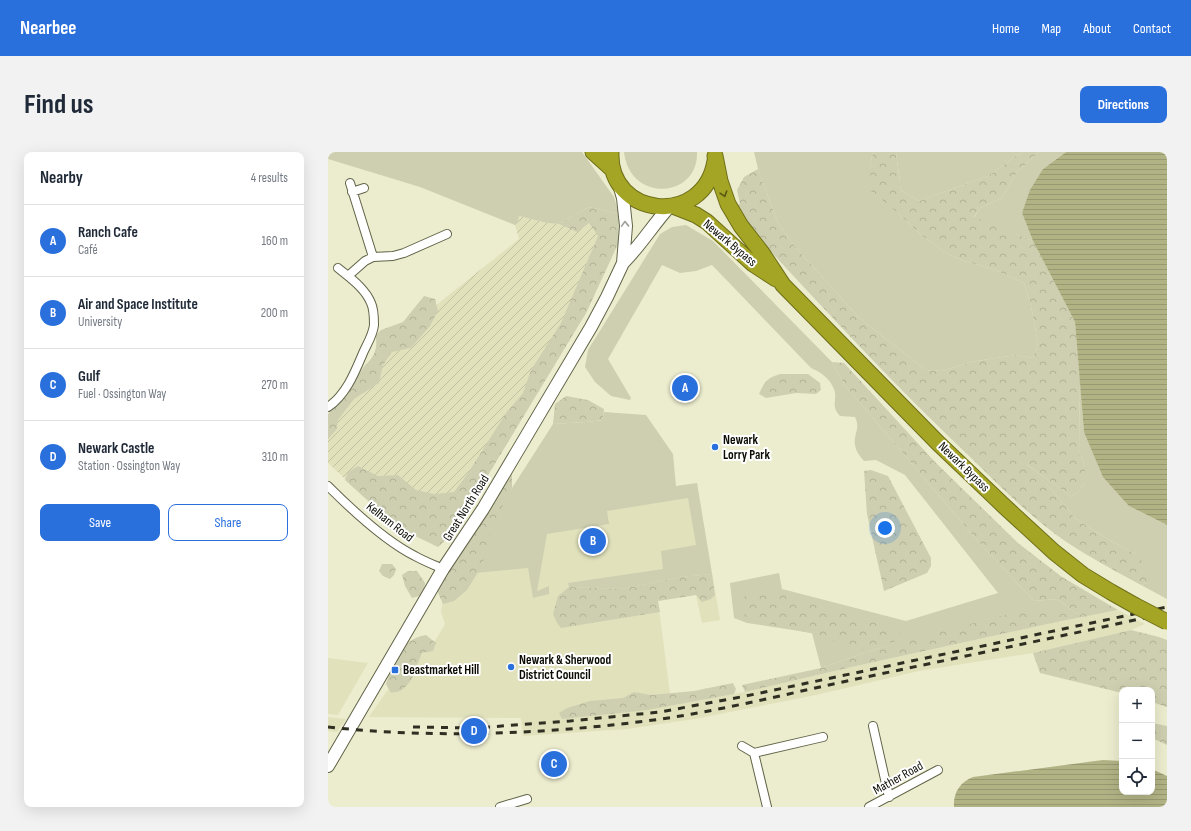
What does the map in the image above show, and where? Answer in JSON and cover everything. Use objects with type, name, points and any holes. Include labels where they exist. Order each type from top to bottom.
[{"type":"highway","points":[[593,152],[616,176]]},
{"type":"highway","points":[[611,152],[616,176]]},
{"type":"highway","points":[[671,207],[683,204],[704,187],[712,172],[715,154]]},
{"type":"highway","name":"Newark Bypass","points":[[715,154],[720,181],[728,204],[741,226],[783,284],[933,437],[1054,552],[1083,575],[1134,605],[1167,622]]},
{"type":"highway","name":"Newark Bypass","points":[[616,176],[626,191],[639,201],[654,206],[671,207],[696,215],[707,222],[753,264],[783,284]]},
{"type":"main road","name":"Great North Road","points":[[616,176],[623,198],[626,226],[623,263]]},
{"type":"main road","name":"Great North Road","points":[[328,766],[351,724],[443,569],[483,509],[591,327],[623,263],[635,251],[645,236],[671,207]]},
{"type":"street","points":[[350,183],[373,257]]},
{"type":"street","points":[[352,192],[364,188]]},
{"type":"street","points":[[348,276],[373,257],[392,256],[404,253],[446,234]]},
{"type":"street","points":[[328,407],[342,393],[357,369],[374,325],[372,309],[368,296],[338,268]]},
{"type":"street","name":"Kelham Road","points":[[328,486],[392,542],[414,556],[443,569]]},
{"type":"street","points":[[873,726],[889,797]]},
{"type":"street","points":[[742,746],[754,753],[823,737]]},
{"type":"street","points":[[754,753],[767,807]]},
{"type":"street","name":"Mather Road","points":[[869,807],[938,770]]},
{"type":"street","points":[[500,807],[527,799]]},
{"type":"shaded area","points":[[1066,152],[1167,152],[1167,525],[1129,506],[1103,477],[1084,432],[1075,322],[1033,241],[1022,213],[1030,190],[1043,169]]},
{"type":"shaded area","points":[[589,207],[618,244],[586,313],[453,533],[438,547],[397,527],[328,463],[328,417],[430,310],[519,239],[515,225],[518,223],[519,216],[547,223],[559,224]]},
{"type":"shaded area","points":[[697,483],[720,620],[702,623],[696,595],[658,601],[671,701],[648,710],[745,692],[856,666],[1118,610],[1145,624],[1131,630],[1033,653],[919,671],[816,695],[695,719],[627,729],[523,736],[521,718],[369,717],[417,647],[433,644],[445,624],[441,612],[443,599],[496,513]]},
{"type":"shaded area","points":[[328,658],[368,663],[338,715],[328,714]]},
{"type":"shaded area","points":[[328,717],[346,719],[337,732],[328,731]]},
{"type":"shaded area","points":[[1103,760],[1119,761],[1119,795],[1155,795],[1155,770],[1167,776],[1167,807],[954,807],[958,789],[964,782],[973,777]]},
{"type":"green space","points":[[328,152],[582,152],[614,197],[619,214],[589,207],[559,224],[547,223],[519,216],[518,223],[515,225],[420,187],[328,159]]},
{"type":"green space","points":[[624,152],[697,152],[695,167],[687,179],[676,186],[664,189],[650,187],[638,180],[629,169]]},
{"type":"green space","points":[[754,152],[873,152],[870,167],[898,213],[920,234],[946,253],[964,261],[993,269],[1024,283],[1031,306],[1038,343],[1033,358],[1015,355],[971,362],[942,371],[926,370],[859,318],[797,249],[778,223],[758,169]]},
{"type":"green space","points":[[873,152],[896,152],[901,190],[919,201],[988,176],[1022,152],[1039,152],[1017,172],[1002,198],[980,208],[974,217],[1033,241],[1075,322],[1080,380],[1079,450],[1085,467],[1085,482],[1080,490],[1072,497],[1025,463],[1052,490],[1076,519],[1111,541],[1136,554],[1150,571],[1150,578],[1147,583],[1141,585],[1074,547],[1039,521],[1015,500],[912,401],[831,317],[752,231],[737,205],[740,204],[737,190],[744,177],[758,169],[778,223],[797,249],[859,318],[926,370],[942,371],[971,362],[1015,355],[1033,358],[1038,343],[1031,306],[1024,283],[993,269],[964,261],[946,253],[920,234],[898,213],[871,191],[870,167]]},
{"type":"green space","points":[[896,152],[1022,152],[988,176],[919,201],[901,190]]},
{"type":"green space","points":[[1039,152],[1066,152],[1043,169],[1022,213],[1033,241],[974,218],[980,208],[1002,198],[1017,172]]},
{"type":"green space","points":[[589,207],[619,214],[618,244],[586,313],[453,533],[438,547],[397,527],[345,480],[348,472],[358,466],[378,476],[398,475],[416,490],[434,494],[454,492],[468,473],[506,413],[523,393],[531,370],[561,323],[598,236],[589,223],[577,232],[559,224]]},
{"type":"green space","points":[[686,225],[713,241],[832,362],[844,384],[976,539],[1034,601],[1058,599],[1075,613],[1089,616],[935,635],[876,649],[821,668],[812,633],[747,623],[734,618],[730,583],[779,573],[782,589],[906,621],[998,593],[905,475],[876,460],[864,461],[857,452],[855,445],[857,421],[855,417],[840,416],[837,412],[835,409],[834,389],[828,379],[811,368],[712,265],[696,271],[680,273],[662,265],[608,359],[631,398],[630,400],[611,396],[595,382],[585,367],[588,350],[660,234],[672,227]]},
{"type":"green space","points":[[424,296],[435,299],[438,311],[430,326],[411,348],[392,352],[383,365],[379,383],[354,399],[338,420],[337,429],[328,439],[328,414],[342,399],[363,368],[373,357],[376,347],[376,335],[381,330],[403,322]]},
{"type":"green space","points":[[832,362],[844,363],[935,462],[1018,543],[1062,577],[1118,610],[856,666],[745,692],[742,685],[821,668],[876,649],[1020,611],[1084,615],[1075,613],[1058,599],[1034,601],[976,539],[844,384]]},
{"type":"green space","points":[[780,374],[808,374],[820,383],[821,390],[816,394],[796,393],[766,398],[759,394],[767,381]]},
{"type":"green space","points":[[1080,380],[1084,432],[1129,506],[1167,525],[1167,599],[1141,585],[1147,583],[1136,554],[1111,541],[1076,519],[1052,490],[1022,461],[1072,497],[1080,490],[1085,482],[1085,467],[1079,450]]},
{"type":"green space","points":[[566,396],[588,400],[604,409],[603,420],[553,424],[555,404]]},
{"type":"green space","points":[[604,412],[646,415],[673,454],[676,486],[697,483],[712,574],[681,577],[621,589],[569,587],[568,583],[663,569],[661,551],[696,545],[688,498],[607,511],[609,524],[547,534],[537,591],[549,586],[549,594],[533,598],[528,568],[464,574],[496,513],[553,424],[603,420]]},
{"type":"green space","points":[[871,470],[888,476],[931,558],[931,566],[927,573],[884,591],[867,514],[864,471]]},
{"type":"green space","points":[[512,473],[512,488],[492,527],[482,566],[467,590],[454,601],[443,604],[436,588],[508,474]]},
{"type":"green space","points":[[382,564],[392,564],[396,569],[394,575],[390,579],[383,576],[379,571]]},
{"type":"green space","points":[[408,571],[417,571],[425,583],[423,595],[412,598],[405,586],[402,575]]},
{"type":"green space","points":[[712,574],[715,595],[711,599],[702,602],[696,595],[658,601],[660,612],[561,628],[553,614],[558,596],[569,587],[621,589],[681,577]]},
{"type":"green space","points":[[746,592],[774,592],[853,616],[878,620],[901,632],[896,641],[858,651],[820,635],[747,620],[741,607]]},
{"type":"green space","points":[[1131,630],[1167,640],[1167,707],[1155,703],[1155,687],[1119,687],[1119,692],[1040,673],[1033,653]]},
{"type":"green space","points":[[426,635],[436,643],[433,651],[422,653],[412,679],[405,688],[391,693],[386,684],[399,653],[409,642]]},
{"type":"green space","points":[[733,683],[736,689],[734,694],[648,710],[562,719],[559,713],[567,708],[590,701],[623,698],[634,692],[651,695],[694,691]]},
{"type":"green space","points":[[1155,724],[1167,726],[1167,745],[1155,739]]},
{"type":"railway","points":[[413,727],[475,728],[570,721],[660,712],[746,696],[1167,607]]},
{"type":"railway","points":[[328,727],[369,731],[453,734],[578,728],[661,719],[738,705],[1167,613]]},
{"type":"place","name":"Ranch Cafe","points":[[685,388]]},
{"type":"place","name":"Newark Lorry Park","points":[[715,447]]},
{"type":"place","name":"Air and Space Institute","points":[[593,541]]},
{"type":"place","name":"Newark & Sherwood District Council","points":[[511,667]]},
{"type":"place","name":"Beastmarket Hill","points":[[395,670]]},
{"type":"place","name":"Newark Castle","points":[[474,731]]},
{"type":"place","name":"Gulf","points":[[554,764]]}]
